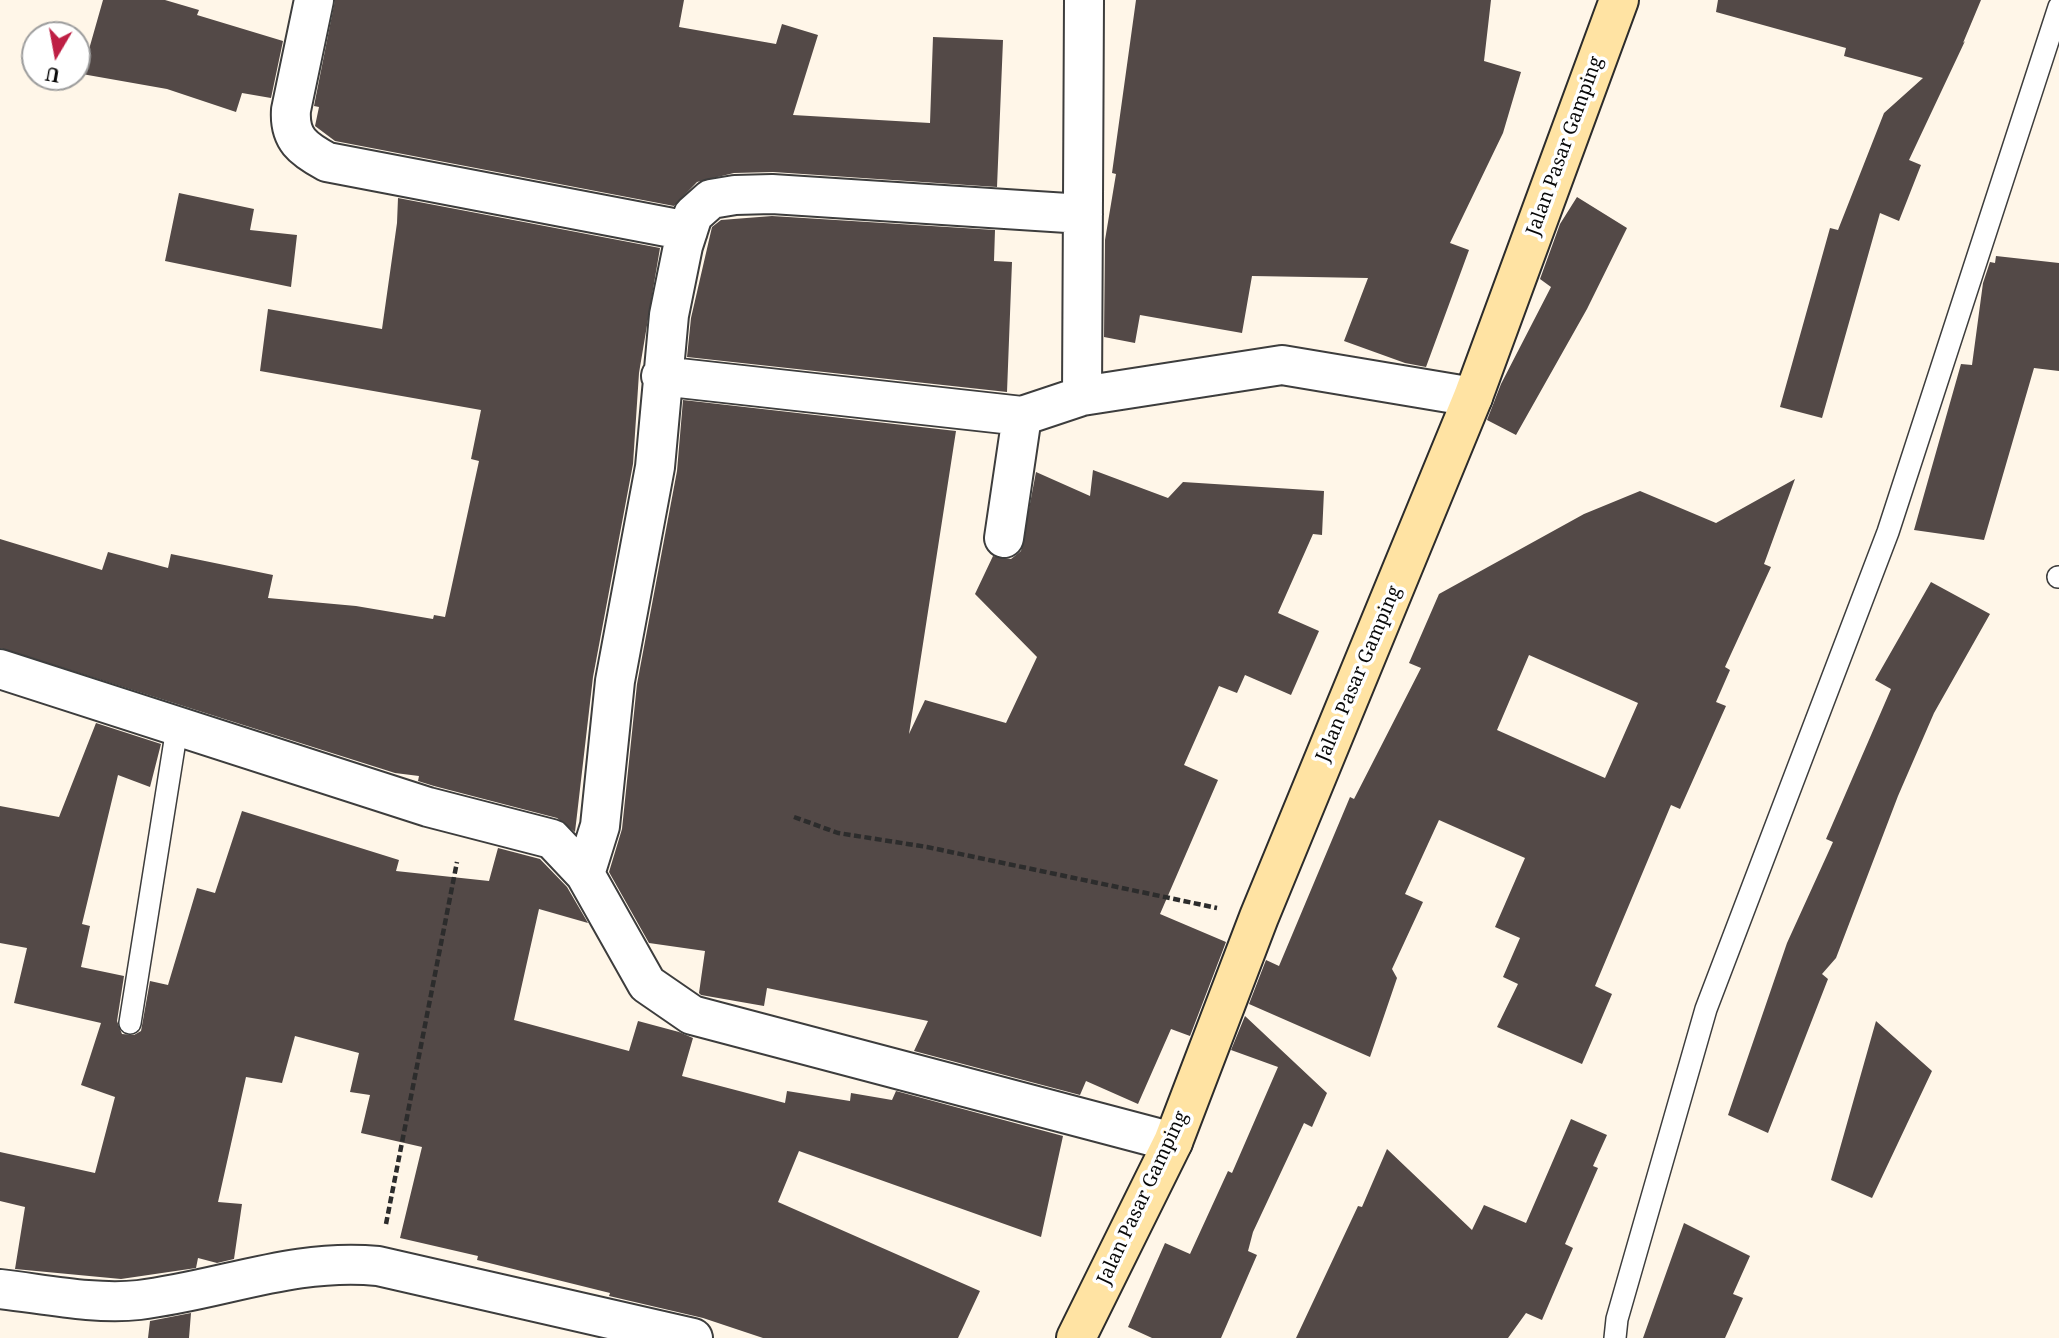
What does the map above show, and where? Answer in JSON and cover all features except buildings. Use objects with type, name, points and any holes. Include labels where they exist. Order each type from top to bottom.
[{"type":"main road","name":"Jalan Pasar Gamping","points":[[1076,1338],[1172,1142],[1259,917],[1473,397],[1619,0]]},
{"type":"street","points":[[314,0],[291,110],[290,123],[302,149],[327,162],[688,231]]},
{"type":"street","points":[[1082,396],[1084,0]]},
{"type":"street","points":[[585,874],[600,826],[615,681],[655,467],[661,376],[669,315],[693,215],[712,200],[735,195],[772,194],[1083,214]]},
{"type":"street","points":[[661,376],[1023,416],[1082,396],[1282,365],[1473,397]]},
{"type":"street","points":[[1004,538],[1023,416]]},
{"type":"street","points":[[0,669],[177,728],[466,817],[552,839],[585,874],[647,984],[692,1015],[1172,1142]]},
{"type":"street","points":[[0,1289],[95,1300],[135,1300],[183,1294],[260,1274],[334,1264],[378,1266],[693,1338]]},
{"type":"lane","points":[[1615,1338],[1617,1319],[1706,1009],[1888,532],[2059,7]]},
{"type":"lane","points":[[130,1023],[177,728]]},
{"type":"path","points":[[378,1266],[466,817]]},
{"type":"path","points":[[794,817],[838,833],[927,848],[1259,917]]}]
